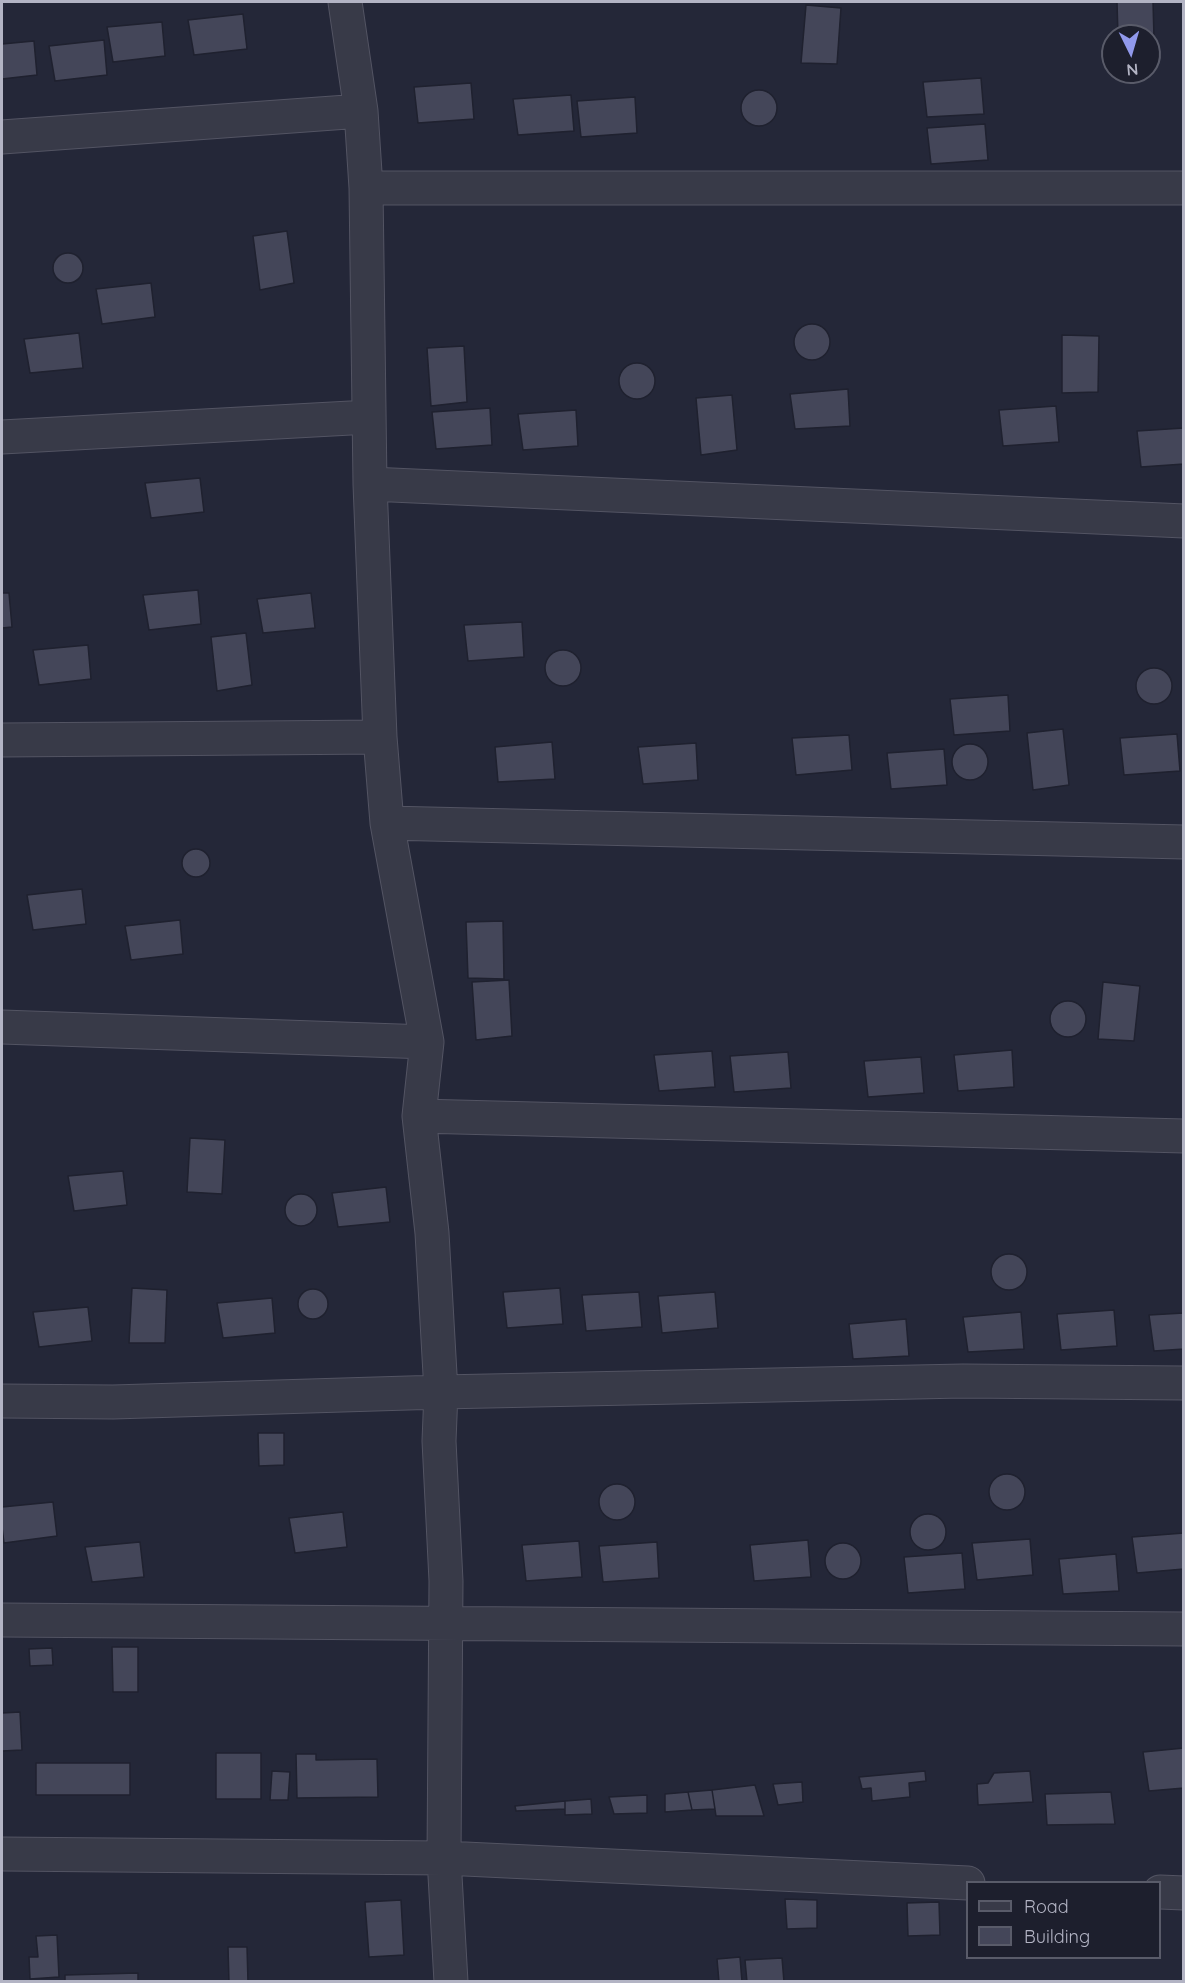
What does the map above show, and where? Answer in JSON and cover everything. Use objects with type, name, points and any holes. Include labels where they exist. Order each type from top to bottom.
[{"type":"street","points":[[345,2],[361,111],[366,188],[370,484],[380,737],[387,823],[427,1042],[419,1116],[432,1233],[441,1392],[438,1441],[446,1581],[444,1858],[451,1982]]},
{"type":"street","points":[[2,137],[361,111]]},
{"type":"street","points":[[366,188],[1184,188]]},
{"type":"street","points":[[2,437],[369,417]]},
{"type":"street","points":[[370,484],[1184,521]]},
{"type":"street","points":[[2,740],[380,737]]},
{"type":"street","points":[[387,823],[1184,842]]},
{"type":"street","points":[[2,1027],[427,1042]]},
{"type":"street","points":[[419,1116],[1184,1136]]},
{"type":"street","points":[[2,1401],[113,1402],[441,1392],[963,1381],[1184,1383]]},
{"type":"street","points":[[2,1620],[1184,1629]]},
{"type":"street","points":[[2,1854],[444,1858],[966,1883]]},
{"type":"street","points":[[1161,1892],[1184,1893]]},
{"type":"building","points":[[1117,2],[1153,2],[1154,24],[1118,24]]},
{"type":"building","points":[[806,5],[841,8],[837,64],[801,63]]},
{"type":"building","points":[[243,14],[247,49],[194,55],[188,20]]},
{"type":"building","points":[[162,22],[165,56],[113,62],[107,27]]},
{"type":"building","points":[[104,40],[107,75],[55,81],[49,46]]},
{"type":"building","points":[[34,41],[37,75],[2,79],[2,44]]},
{"type":"building","points":[[981,78],[984,114],[927,117],[923,82]]},
{"type":"building","points":[[471,83],[474,119],[418,123],[414,87]]},
{"type":"building","points":[[759,90],[772,95],[777,108],[772,121],[759,126],[746,121],[741,108],[746,95]]},
{"type":"building","points":[[571,95],[574,131],[518,135],[513,99]]},
{"type":"building","points":[[635,97],[637,133],[581,137],[577,101]]},
{"type":"building","points":[[985,124],[988,160],[931,164],[927,128]]},
{"type":"building","points":[[287,231],[294,283],[260,290],[253,236]]},
{"type":"building","points":[[68,253],[78,258],[83,268],[78,278],[68,283],[58,278],[53,268],[58,258]]},
{"type":"building","points":[[151,283],[155,317],[102,324],[96,289]]},
{"type":"building","points":[[812,324],[825,329],[830,342],[825,355],[812,360],[799,355],[794,342],[799,329]]},
{"type":"building","points":[[79,333],[83,368],[30,373],[24,339]]},
{"type":"building","points":[[1062,335],[1099,336],[1098,392],[1062,393]]},
{"type":"building","points":[[464,346],[467,402],[431,406],[427,348]]},
{"type":"building","points":[[637,363],[650,368],[655,381],[650,394],[637,399],[624,394],[619,381],[624,368]]},
{"type":"building","points":[[848,389],[850,426],[795,429],[790,394]]},
{"type":"building","points":[[732,395],[737,450],[701,455],[696,398]]},
{"type":"building","points":[[1056,406],[1059,442],[1003,446],[999,410]]},
{"type":"building","points":[[490,408],[492,445],[436,449],[432,412]]},
{"type":"building","points":[[576,410],[578,446],[523,450],[518,414]]},
{"type":"building","points":[[1184,428],[1184,464],[1141,467],[1137,431]]},
{"type":"building","points":[[200,478],[204,512],[151,518],[145,483]]},
{"type":"building","points":[[198,590],[201,624],[149,630],[143,595]]},
{"type":"building","points":[[2,593],[9,593],[12,627],[2,628]]},
{"type":"building","points":[[311,593],[315,628],[263,633],[257,599]]},
{"type":"building","points":[[522,622],[524,657],[468,661],[464,625]]},
{"type":"building","points":[[246,633],[252,685],[217,691],[211,637]]},
{"type":"building","points":[[88,645],[91,679],[39,685],[33,650]]},
{"type":"building","points":[[563,650],[576,655],[581,668],[576,681],[563,686],[550,681],[545,668],[550,655]]},
{"type":"building","points":[[1154,668],[1167,673],[1172,686],[1167,699],[1154,704],[1141,699],[1136,686],[1141,673]]},
{"type":"building","points":[[1008,695],[1010,731],[954,735],[950,699]]},
{"type":"building","points":[[1063,729],[1069,785],[1033,790],[1027,733]]},
{"type":"building","points":[[1177,734],[1180,771],[1124,775],[1120,738]]},
{"type":"building","points":[[849,735],[852,770],[796,775],[792,738]]},
{"type":"building","points":[[552,742],[555,779],[498,782],[495,747]]},
{"type":"building","points":[[696,743],[698,780],[643,784],[638,747]]},
{"type":"building","points":[[970,744],[983,749],[988,762],[983,775],[970,780],[957,775],[952,762],[957,749]]},
{"type":"building","points":[[944,749],[947,785],[891,789],[887,753]]},
{"type":"building","points":[[196,849],[206,853],[210,863],[206,873],[196,877],[186,873],[182,863],[186,853]]},
{"type":"building","points":[[82,889],[86,924],[33,930],[27,895]]},
{"type":"building","points":[[180,920],[183,954],[131,960],[125,926]]},
{"type":"building","points":[[503,921],[504,979],[468,978],[466,922]]},
{"type":"building","points":[[509,980],[512,1036],[476,1040],[472,982]]},
{"type":"building","points":[[1103,982],[1140,986],[1134,1041],[1098,1039]]},
{"type":"building","points":[[1068,1001],[1081,1006],[1086,1019],[1081,1032],[1068,1037],[1055,1032],[1050,1019],[1055,1006]]},
{"type":"building","points":[[1012,1050],[1014,1087],[958,1091],[954,1055]]},
{"type":"building","points":[[712,1051],[715,1087],[659,1091],[654,1055]]},
{"type":"building","points":[[788,1052],[791,1088],[734,1092],[730,1056]]},
{"type":"building","points":[[921,1057],[924,1093],[868,1097],[864,1061]]},
{"type":"building","points":[[190,1138],[225,1140],[222,1194],[187,1192]]},
{"type":"building","points":[[123,1171],[127,1205],[74,1211],[68,1176]]},
{"type":"building","points":[[386,1187],[390,1222],[338,1227],[332,1193]]},
{"type":"building","points":[[301,1194],[312,1199],[317,1210],[312,1221],[301,1226],[290,1221],[285,1210],[290,1199]]},
{"type":"building","points":[[1009,1254],[1022,1259],[1027,1272],[1022,1285],[1009,1290],[996,1285],[991,1272],[996,1259]]},
{"type":"building","points":[[132,1288],[167,1290],[165,1343],[129,1343]]},
{"type":"building","points":[[560,1288],[563,1324],[507,1328],[503,1292]]},
{"type":"building","points":[[313,1289],[323,1294],[328,1304],[323,1314],[313,1319],[303,1314],[298,1304],[303,1294]]},
{"type":"building","points":[[639,1292],[642,1327],[586,1331],[582,1295]]},
{"type":"building","points":[[715,1292],[718,1328],[662,1333],[658,1296]]},
{"type":"building","points":[[272,1298],[275,1333],[223,1338],[217,1303]]},
{"type":"building","points":[[88,1307],[92,1341],[39,1347],[33,1312]]},
{"type":"building","points":[[1114,1310],[1117,1346],[1061,1350],[1057,1314]]},
{"type":"building","points":[[1021,1312],[1024,1349],[968,1352],[963,1317]]},
{"type":"building","points":[[1184,1313],[1184,1349],[1154,1351],[1149,1315]]},
{"type":"building","points":[[906,1319],[909,1356],[853,1359],[849,1324]]},
{"type":"building","points":[[258,1433],[284,1433],[284,1465],[259,1466]]},
{"type":"building","points":[[1007,1474],[1020,1479],[1025,1492],[1020,1505],[1007,1510],[994,1505],[989,1492],[994,1479]]},
{"type":"building","points":[[617,1484],[630,1489],[635,1502],[630,1515],[617,1520],[604,1515],[599,1502],[604,1489]]},
{"type":"building","points":[[53,1502],[57,1536],[4,1543],[2,1507]]},
{"type":"building","points":[[343,1512],[347,1547],[295,1553],[289,1518]]},
{"type":"building","points":[[928,1514],[941,1519],[946,1532],[941,1545],[928,1550],[915,1545],[910,1532],[915,1519]]},
{"type":"building","points":[[1184,1533],[1184,1569],[1137,1573],[1132,1537]]},
{"type":"building","points":[[1030,1539],[1033,1575],[977,1580],[972,1543]]},
{"type":"building","points":[[808,1540],[811,1577],[754,1581],[750,1545]]},
{"type":"building","points":[[579,1541],[582,1577],[526,1581],[522,1545]]},
{"type":"building","points":[[140,1542],[144,1577],[92,1582],[85,1547]]},
{"type":"building","points":[[657,1542],[659,1578],[603,1582],[599,1546]]},
{"type":"building","points":[[843,1543],[856,1548],[861,1561],[856,1574],[843,1579],[830,1574],[825,1561],[830,1548]]},
{"type":"building","points":[[962,1553],[965,1589],[908,1593],[904,1557]]},
{"type":"building","points":[[1116,1554],[1119,1591],[1063,1594],[1059,1559]]},
{"type":"building","points":[[112,1647],[138,1647],[138,1692],[113,1692]]},
{"type":"building","points":[[52,1648],[53,1665],[30,1666],[29,1649]]},
{"type":"building","points":[[20,1712],[22,1750],[2,1751],[2,1713]]},
{"type":"building","points":[[1184,1748],[1184,1788],[1149,1791],[1143,1752]]},
{"type":"building","points":[[216,1753],[261,1753],[261,1799],[216,1799]]},
{"type":"building","points":[[296,1754],[316,1754],[316,1760],[377,1759],[378,1797],[297,1798]]},
{"type":"building","points":[[36,1763],[130,1763],[130,1795],[36,1795]]},
{"type":"building","points":[[272,1771],[290,1772],[288,1800],[270,1800]]},
{"type":"building","points":[[925,1771],[926,1781],[909,1783],[910,1797],[872,1801],[871,1788],[862,1789],[859,1777]]},
{"type":"building","points":[[1030,1771],[1033,1802],[978,1805],[977,1784],[988,1783],[994,1773]]},
{"type":"building","points":[[802,1782],[803,1802],[778,1805],[773,1784]]},
{"type":"building","points":[[755,1785],[764,1816],[716,1816],[712,1790]]},
{"type":"building","points":[[712,1790],[715,1809],[692,1810],[688,1792]]},
{"type":"building","points":[[688,1792],[692,1810],[665,1812],[665,1794]]},
{"type":"building","points":[[1111,1792],[1115,1824],[1047,1825],[1045,1794]]},
{"type":"building","points":[[647,1795],[647,1813],[614,1814],[609,1797]]},
{"type":"building","points":[[591,1799],[592,1814],[565,1815],[565,1801]]},
{"type":"building","points":[[565,1801],[565,1809],[516,1811],[515,1806]]},
{"type":"building","points":[[785,1899],[817,1900],[817,1928],[787,1929]]},
{"type":"building","points":[[401,1900],[404,1955],[369,1957],[365,1902]]},
{"type":"building","points":[[939,1902],[940,1935],[908,1936],[907,1903]]},
{"type":"building","points":[[57,1935],[59,1977],[30,1979],[29,1957],[38,1957],[36,1936]]},
{"type":"building","points":[[228,1947],[247,1947],[248,1982],[229,1982]]},
{"type":"building","points":[[740,1957],[742,1982],[719,1982],[717,1959]]},
{"type":"building","points":[[782,1958],[784,1982],[747,1982],[745,1960]]},
{"type":"building","points":[[138,1973],[138,1982],[65,1982],[65,1975]]}]
